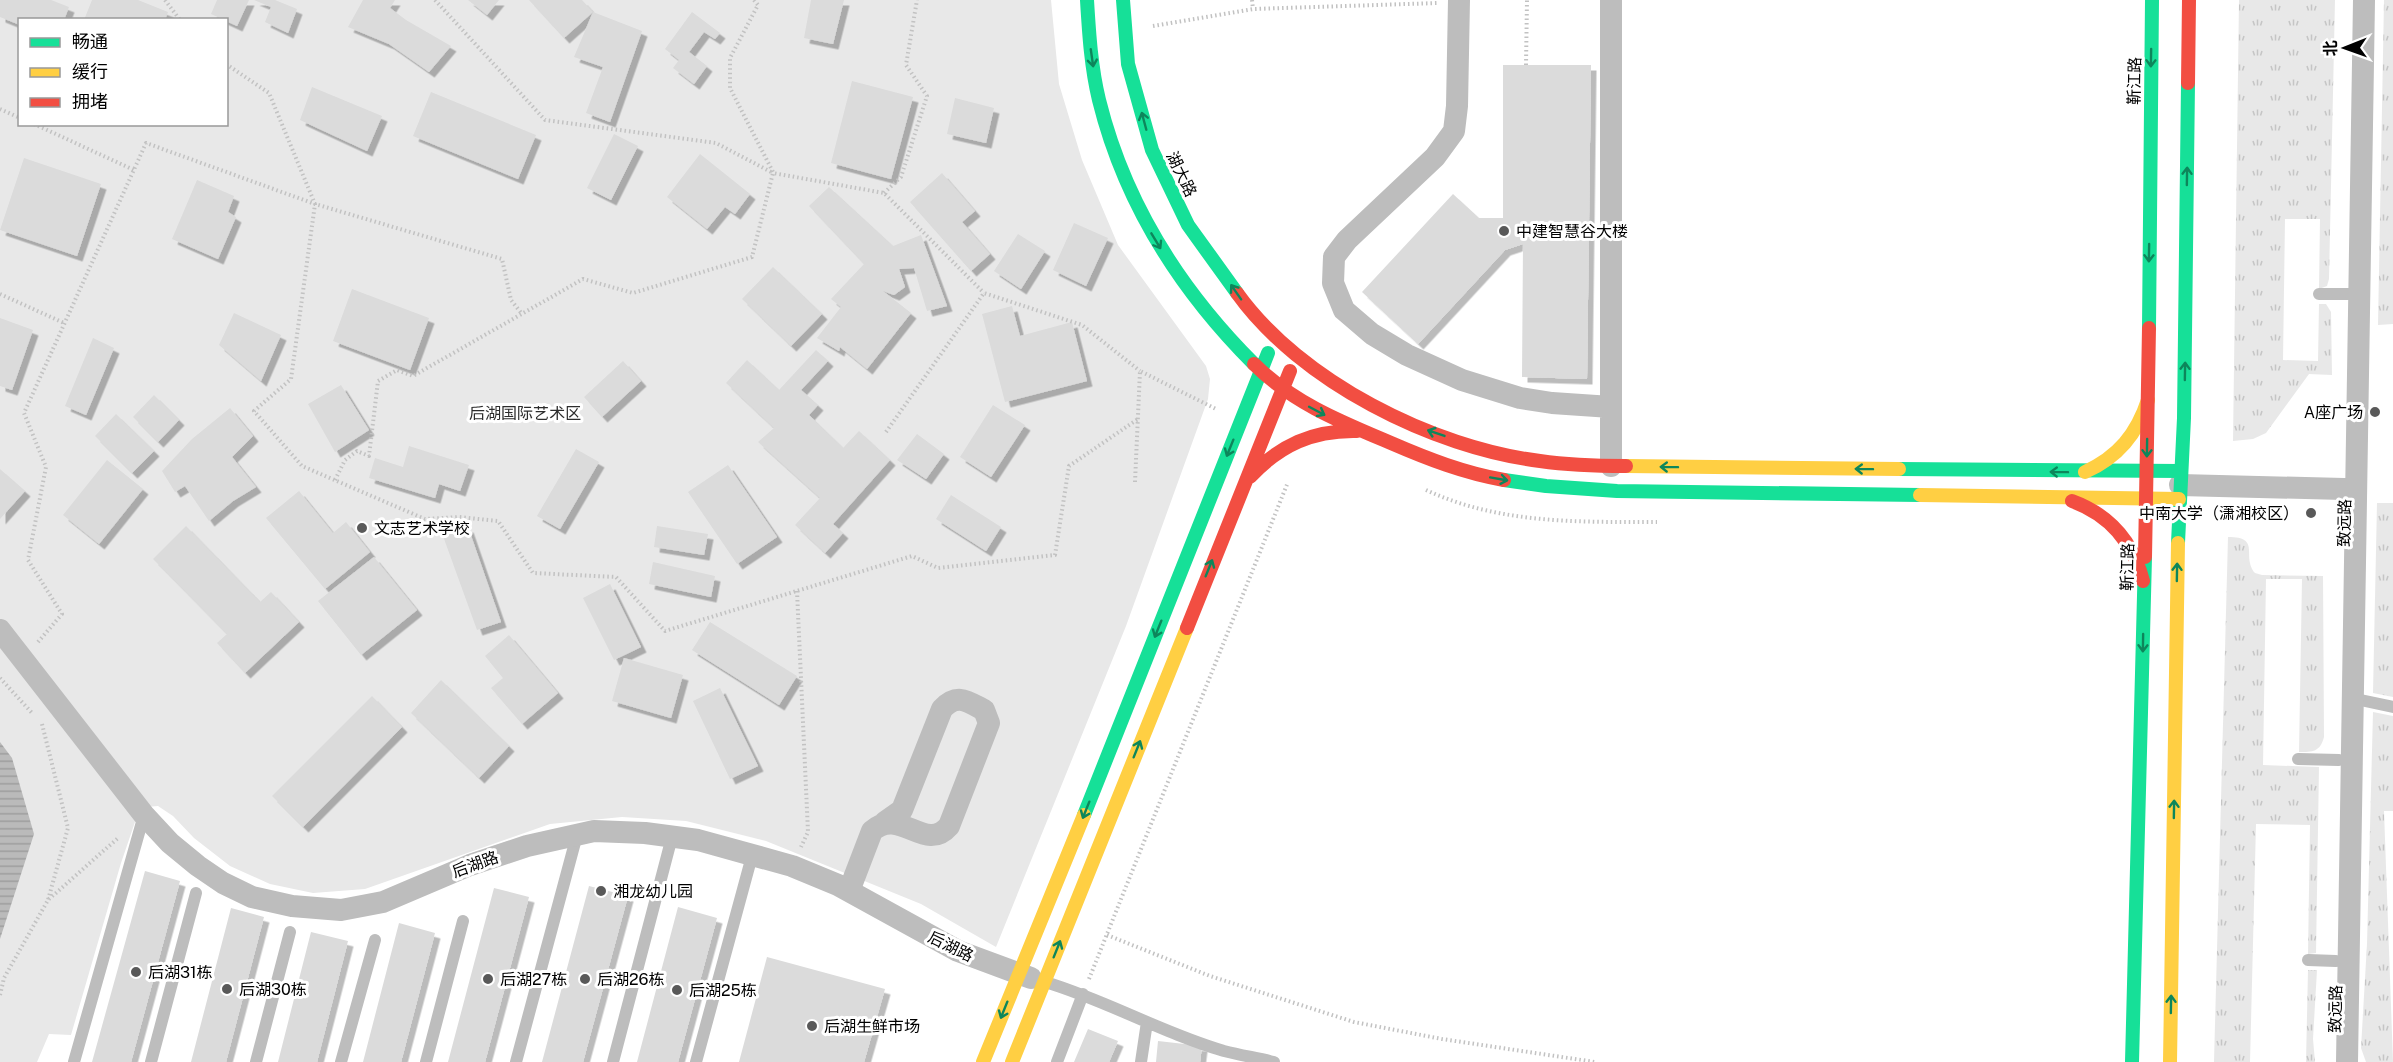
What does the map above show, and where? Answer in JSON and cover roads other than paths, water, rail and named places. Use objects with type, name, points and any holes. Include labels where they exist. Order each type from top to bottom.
[{"type":"main road","points":[[1087,0],[1087,21],[1094,74],[1109,134],[1148,229],[1176,274],[1232,343],[1282,389],[1329,417],[1470,474],[1543,487],[1617,491],[2145,499],[2180,485]]},
{"type":"main road","name":"湖大路","points":[[1123,0],[1128,64],[1152,150],[1188,225],[1246,306],[1296,356],[1352,395],[1429,431],[1483,449],[1538,461],[1611,466],[2147,472],[2180,485]]},
{"type":"main road","name":"靳江路","points":[[2132,1062],[2147,472],[2152,0]]},
{"type":"main road","points":[[2170,1062],[2180,485],[2184,418],[2189,0]]},
{"type":"main road","points":[[983,1062],[1275,335]]},
{"type":"main road","points":[[1232,343],[1246,367],[1248,383],[1241,422]]},
{"type":"main road","points":[[1012,1062],[1235,502],[1296,356]]},
{"type":"main road","points":[[2084,472],[2100,466],[2125,447],[2142,420],[2148,400]]},
{"type":"main road","points":[[1235,502],[1250,477],[1262,463],[1299,439],[1334,431],[1363,431]]},
{"type":"main road","points":[[2053,498],[2075,501],[2094,508],[2110,520],[2136,558],[2144,581]]},
{"type":"street","points":[[1611,0],[1611,466]]},
{"type":"street","name":"致远路","points":[[2339,1057],[2336,961],[2339,760],[2344,489],[2353,294],[2352,0]]},
{"type":"street","points":[[2339,1057],[2351,698],[2353,294],[2364,0]]},
{"type":"street","points":[[1459,1],[1457,106],[1454,131],[1435,157],[1347,240],[1334,257],[1333,283],[1344,310],[1372,334],[1407,355],[1462,380],[1520,398],[1552,404],[1611,407]]},
{"type":"street","points":[[2180,485],[2344,489]]},
{"type":"street","name":"后湖路","points":[[0,630],[144,815],[170,843],[223,883],[252,897],[292,906],[341,909],[383,902],[470,865],[527,846],[594,831],[672,837],[698,840],[792,866],[849,891],[958,951],[1044,982]]},
{"type":"street","points":[[849,891],[872,831],[902,810],[942,709],[953,699],[960,699],[984,710],[989,723],[949,826],[944,832],[931,836],[885,822]]},
{"type":"lane","points":[[2319,294],[2353,294]]},
{"type":"lane","points":[[2351,698],[2393,707]]},
{"type":"lane","points":[[2298,759],[2339,760]]},
{"type":"lane","points":[[74,1062],[144,815]]},
{"type":"lane","points":[[516,1062],[577,835]]},
{"type":"lane","points":[[613,1062],[672,837]]},
{"type":"lane","points":[[696,1062],[752,856]]},
{"type":"lane","points":[[151,1062],[196,893]]},
{"type":"lane","points":[[426,1062],[463,921]]},
{"type":"lane","points":[[256,1062],[290,932]]},
{"type":"lane","points":[[341,1062],[375,940]]},
{"type":"lane","points":[[2308,960],[2336,961]]},
{"type":"lane","points":[[1044,982],[1083,994],[1222,1056],[1274,1062]]},
{"type":"lane","points":[[1057,1062],[1083,994]]},
{"type":"lane","points":[[1142,1062],[1147,1022]]},
{"type":"place","name":"中建智慧谷大楼","points":[[1504,231]]},
{"type":"place","name":"A座广场","points":[[2375,412]]},
{"type":"place","name":"中南大学（潇湘校区）","points":[[2311,513]]},
{"type":"place","name":"文志艺术学校","points":[[362,528]]},
{"type":"place","name":"湘龙幼儿园","points":[[601,891]]},
{"type":"place","name":"后湖31栋","points":[[136,972]]},
{"type":"place","name":"后湖27栋","points":[[488,979]]},
{"type":"place","name":"后湖26栋","points":[[585,979]]},
{"type":"place","name":"后湖30栋","points":[[227,989]]},
{"type":"place","name":"后湖25栋","points":[[677,990]]},
{"type":"place","name":"后湖生鲜市场","points":[[812,1026]]},
{"type":"park label","name":"后湖国际艺术区","points":[[525,413]]}]
